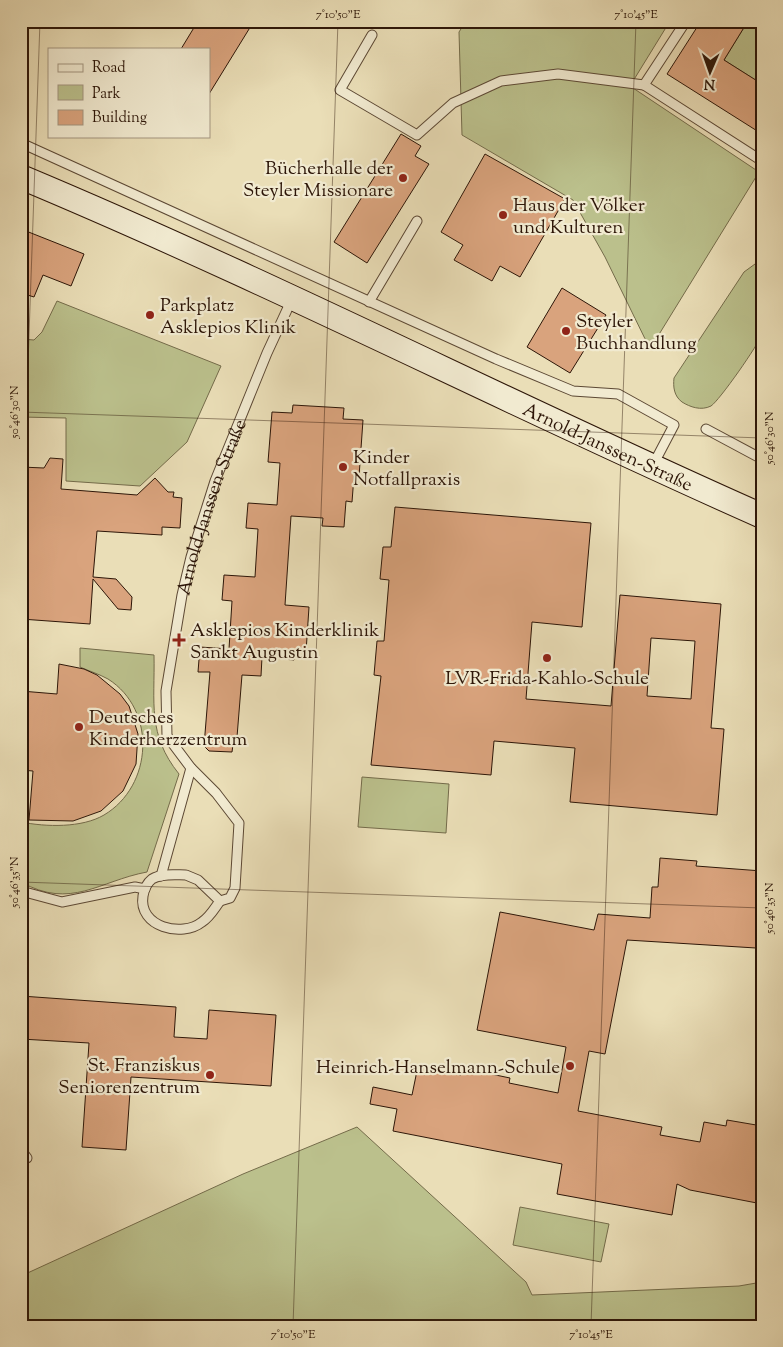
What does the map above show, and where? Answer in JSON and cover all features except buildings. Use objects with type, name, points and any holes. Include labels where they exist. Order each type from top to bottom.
[{"type":"main road","name":"Arnold-Janssen-Straße","points":[[21,177],[293,298],[652,467],[762,516]]},
{"type":"lane","points":[[644,85],[686,21]]},
{"type":"lane","points":[[372,36],[340,90],[417,134],[453,103],[501,81],[558,74],[644,85],[762,161]]},
{"type":"lane","points":[[21,143],[369,302],[573,391],[618,394],[674,425],[652,467]]},
{"type":"lane","points":[[369,302],[417,221]]},
{"type":"lane","name":"Arnold-Janssen-Straße","points":[[144,889],[142,901],[150,920],[162,927],[174,929],[201,924],[220,901],[230,898],[235,888],[239,823],[216,793],[191,768],[167,736],[166,691],[182,595],[191,557],[215,481],[267,353],[293,298]]},
{"type":"lane","points":[[706,429],[762,460]]},
{"type":"lane","points":[[161,876],[191,768]]},
{"type":"lane","points":[[21,891],[62,902],[135,887],[144,889],[151,880],[161,876],[186,875],[198,880],[220,901]]},
{"type":"lane","points":[[21,1150],[27,1158]]},
{"type":"green space","points":[[466,21],[670,21],[630,86],[759,172],[650,349],[605,257],[573,200],[462,135],[459,32]]},
{"type":"green space","points":[[748,21],[762,21],[762,84],[724,60]]},
{"type":"green space","points":[[755,264],[762,265],[763,320],[762,334],[759,340],[730,384],[711,406],[700,408],[685,404],[679,400],[676,394],[674,378],[744,272]]},
{"type":"green space","points":[[57,301],[221,366],[187,442],[140,486],[66,481],[66,418],[21,417],[21,339],[34,340],[42,332]]},
{"type":"green space","points":[[80,648],[154,655],[154,703],[157,731],[169,759],[179,774],[147,872],[85,891],[55,894],[39,890],[21,882],[21,822],[41,825],[64,825],[85,822],[104,815],[120,802],[132,786],[140,767],[143,748],[141,728],[135,709],[124,693],[108,679],[80,667]]},
{"type":"green space","points":[[362,777],[449,784],[446,833],[358,827]]},
{"type":"green space","points":[[357,1127],[526,1282],[532,1295],[739,1286],[762,1282],[762,1326],[21,1326],[21,1276],[243,1174]]},
{"type":"green space","points":[[520,1207],[609,1224],[601,1262],[513,1245]]},
{"type":"place","name":"Bücherhalle der Steyler Missionare","points":[[403,178]]},
{"type":"place","name":"Haus der Völker und Kulturen","points":[[503,215]]},
{"type":"place","name":"Parkplatz Asklepios Klinik","points":[[150,315]]},
{"type":"place","name":"Steyler Buchhandlung","points":[[566,331]]},
{"type":"place","name":"Kinder Notfallpraxis","points":[[343,467]]},
{"type":"place","name":"Asklepios Kinderklinik Sankt Augustin","points":[[179,640]]},
{"type":"place","name":"LVR-Frida-Kahlo-Schule","points":[[547,658]]},
{"type":"place","name":"Deutsches Kinderherzzentrum","points":[[79,727]]},
{"type":"place","name":"Heinrich-Hanselmann-Schule","points":[[570,1066]]},
{"type":"place","name":"St. Franziskus Seniorenzentrum","points":[[210,1075]]}]
